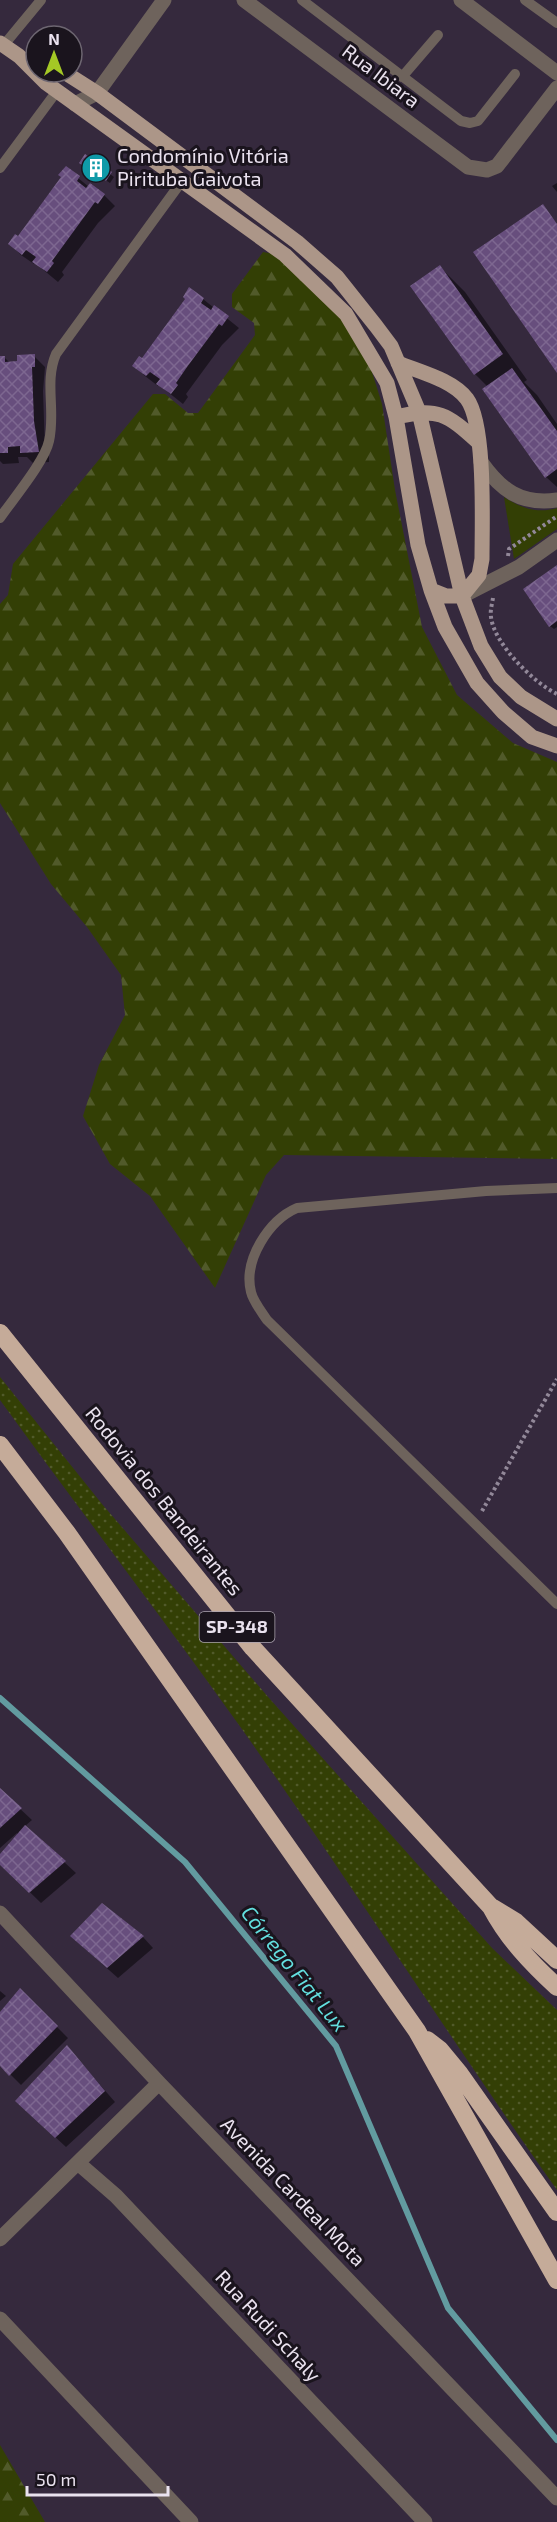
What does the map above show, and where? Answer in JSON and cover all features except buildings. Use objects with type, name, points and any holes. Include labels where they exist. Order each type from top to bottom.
[{"type":"highway","name":"Rodovia dos Bandeirantes","points":[[0,1333],[253,1648],[491,1907]]},
{"type":"highway","points":[[0,1445],[67,1533],[417,2031],[556,2278]]},
{"type":"highway","points":[[491,1907],[516,1922],[557,1960]]},
{"type":"highway","points":[[491,1907],[501,1926],[525,1957],[557,1987]]},
{"type":"highway","points":[[417,2031],[440,2050],[459,2073],[557,2212]]},
{"type":"main road","points":[[2,44],[19,56],[57,91],[285,255],[346,314],[387,383],[396,417],[418,545],[445,627],[477,683],[503,712],[532,737],[557,747]]},
{"type":"main road","points":[[19,56],[24,58]]},
{"type":"main road","points":[[83,84],[297,242],[337,277],[391,346],[420,411],[462,596],[481,646],[500,677],[521,697],[557,719]]},
{"type":"main road","points":[[398,363],[455,388],[468,400],[476,420],[481,462],[482,559],[479,575],[462,596]]},
{"type":"main road","points":[[396,417],[420,411],[441,414],[455,421],[478,442]]},
{"type":"main road","points":[[431,590],[446,596],[462,596]]},
{"type":"street","points":[[75,104],[97,93],[164,0]]},
{"type":"street","name":"Rua Ibiara","points":[[244,0],[468,167],[487,170],[497,166],[557,88]]},
{"type":"street","points":[[461,0],[557,73]]},
{"type":"street","points":[[96,117],[97,93]]},
{"type":"street","points":[[481,462],[496,483],[510,493],[532,500],[557,500]]},
{"type":"street","points":[[462,596],[519,567],[557,540]]},
{"type":"street","name":"Avenida Cardeal Mota","points":[[0,1913],[159,2083],[557,2498]]},
{"type":"street","points":[[0,2239],[159,2083]]},
{"type":"street","name":"Rua Rudi Schaly","points":[[78,2163],[116,2196],[425,2522]]},
{"type":"street","points":[[0,2319],[191,2522]]},
{"type":"lane","points":[[2,44],[41,0]]},
{"type":"lane","points":[[302,0],[461,121],[470,123],[478,121],[515,74]]},
{"type":"lane","points":[[525,0],[557,23]]},
{"type":"lane","points":[[402,77],[438,35]]},
{"type":"lane","points":[[0,168],[57,91]]},
{"type":"lane","points":[[0,518],[46,451],[51,428],[51,366],[56,354],[182,181]]},
{"type":"lane","points":[[557,1188],[486,1191],[297,1208],[285,1213],[272,1225],[252,1261],[249,1281],[251,1294],[267,1320],[476,1522],[557,1604]]},
{"type":"path","points":[[509,549],[557,516]]},
{"type":"path","points":[[499,593],[493,597],[491,618],[507,651],[543,687],[557,694]]},
{"type":"path","points":[[476,1522],[557,1379]]},
{"type":"green space","points":[[263,252],[279,255],[339,313],[367,356],[382,404],[395,490],[422,627],[457,695],[513,743],[557,762],[557,1159],[284,1155],[266,1175],[215,1288],[150,1196],[110,1164],[83,1116],[99,1065],[125,1015],[121,975],[87,927],[51,884],[0,803],[0,604],[8,595],[13,564],[153,394],[165,394],[188,413],[198,413],[255,335],[254,323],[232,307],[232,294]]},
{"type":"green space","points":[[504,497],[529,509],[557,508],[557,529],[514,559]]},
{"type":"green space","points":[[0,1377],[102,1504],[269,1698],[492,1948],[557,2010],[557,2190],[239,1725],[0,1400]]},
{"type":"green space","points":[[0,2445],[45,2522],[0,2522]]},
{"type":"waterway","name":"Córrego Fiat Lux","points":[[0,1698],[185,1862],[336,2046],[448,2308],[557,2440]]},
{"type":"place","name":"Condomínio Vitória Pirituba Gaivota","points":[[96,168]]}]
